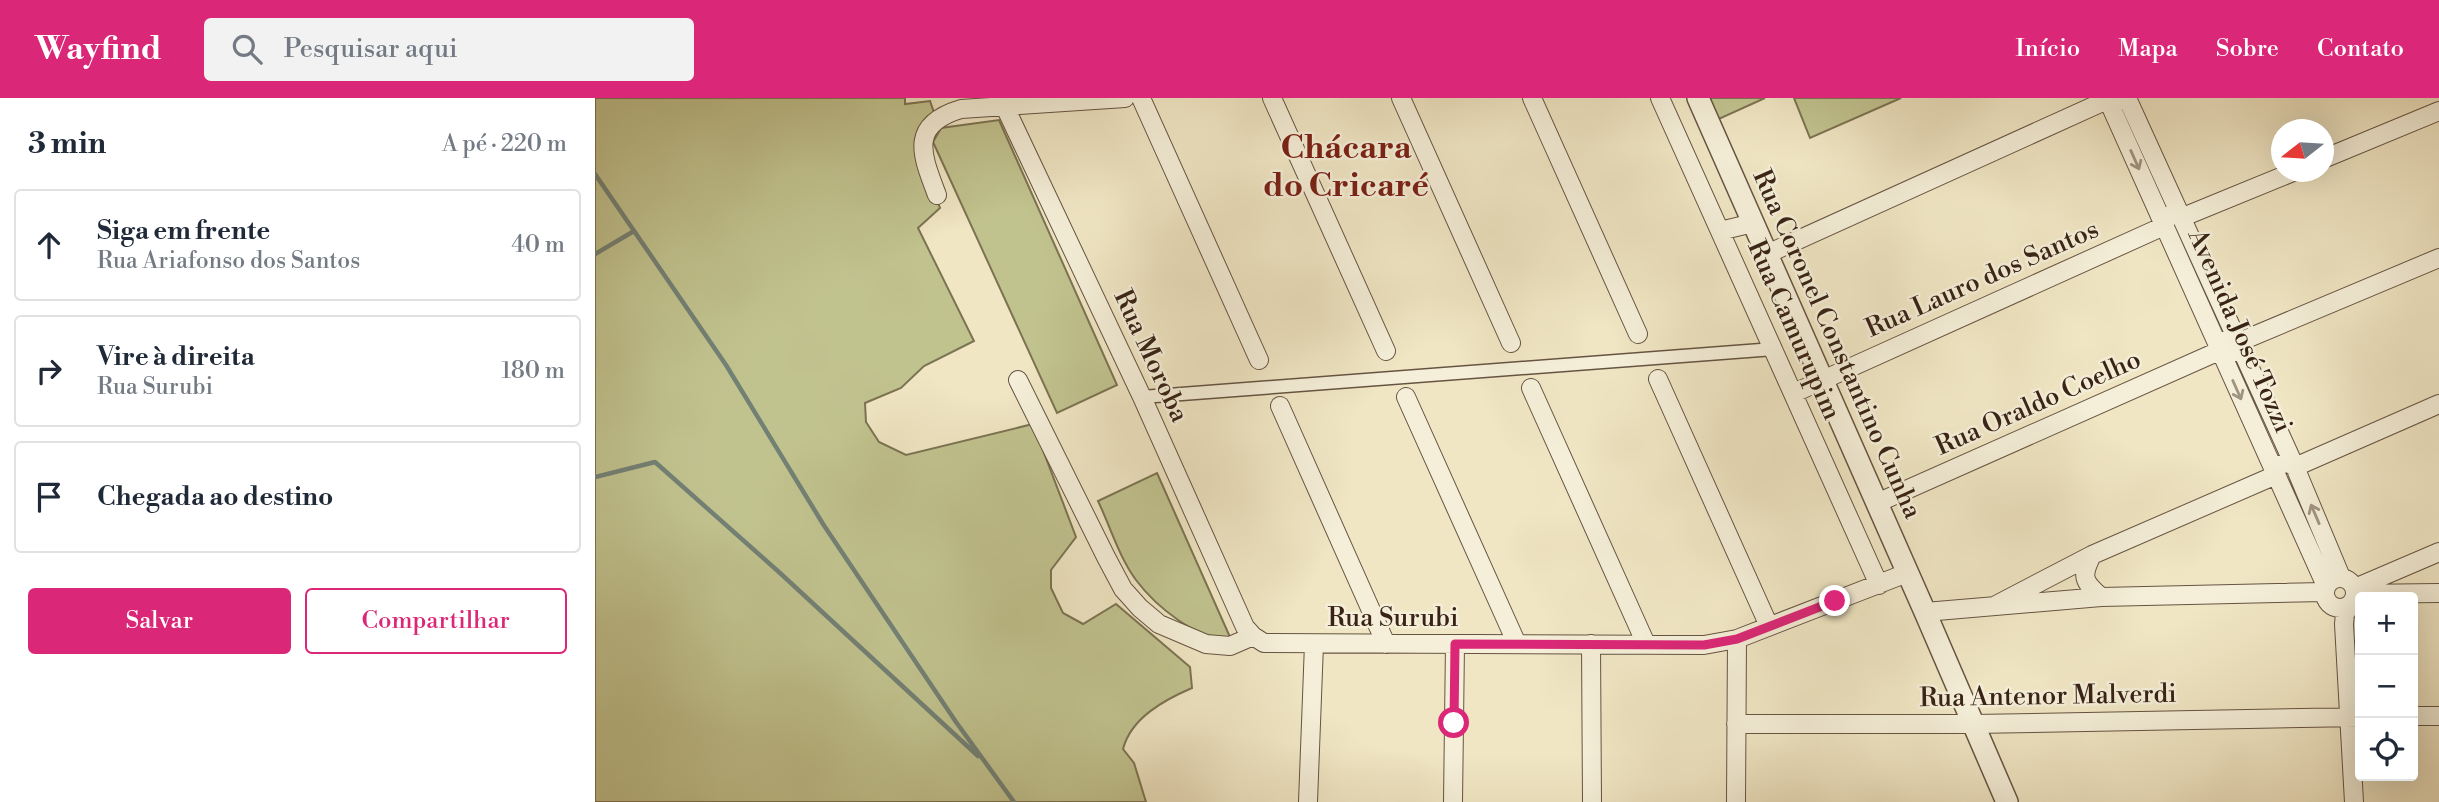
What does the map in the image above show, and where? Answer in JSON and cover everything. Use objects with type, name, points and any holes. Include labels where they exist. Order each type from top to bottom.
[{"type":"street","points":[[937,195],[922,155],[922,143],[937,119],[961,109],[1005,102],[1125,98]]},
{"type":"street","points":[[1141,98],[1259,360]]},
{"type":"street","points":[[1272,98],[1386,351]]},
{"type":"street","points":[[1401,98],[1511,343]]},
{"type":"street","points":[[1532,98],[1638,334]]},
{"type":"street","name":"Rua Camurupim","points":[[1660,98],[1879,585]]},
{"type":"street","name":"Rua Coronel Constantino Cunha","points":[[1698,98],[2007,802]]},
{"type":"street","points":[[1767,254],[2115,98]]},
{"type":"street","name":"Avenida José Tozzi","points":[[2115,98],[2183,217],[2295,467],[2341,592]]},
{"type":"street","name":"Avenida José Tozzi","points":[[2115,98],[2164,226],[2219,351],[2276,475],[2341,592]]},
{"type":"street","name":"Rua Moroba","points":[[1005,102],[1245,627],[1252,636]]},
{"type":"street","points":[[2334,154],[2439,111]]},
{"type":"street","name":"Rua Lauro dos Santos","points":[[1794,393],[2164,226],[2173,230],[2181,227],[2183,217],[2271,181]]},
{"type":"street","points":[[1720,231],[1753,223]]},
{"type":"street","name":"Rua Oraldo Coelho","points":[[1877,503],[2219,351],[2228,355],[2237,352],[2239,342],[2439,258]]},
{"type":"street","points":[[1142,397],[1774,349]]},
{"type":"street","points":[[1658,379],[1769,626]]},
{"type":"street","name":"Rua Surubi","points":[[1018,380],[1123,589],[1159,624],[1206,644],[1230,646],[1252,636],[1265,643],[1314,644],[1704,645],[1737,639],[1907,573]]},
{"type":"street","points":[[1531,388],[1646,644]]},
{"type":"street","points":[[1406,397],[1517,644]]},
{"type":"street","points":[[1996,605],[2092,555],[2276,475],[2285,480],[2293,477],[2295,467],[2439,404]]},
{"type":"street","points":[[1280,406],[1386,644]]},
{"type":"street","points":[[2341,592],[2439,552]]},
{"type":"street","points":[[2092,555],[2084,571],[2087,585],[2101,597]]},
{"type":"street","points":[[2341,592],[2355,718],[2354,802]]},
{"type":"street","points":[[1925,612],[2101,597],[2341,592],[2439,593]]},
{"type":"street","points":[[1736,802],[1737,639]]},
{"type":"street","points":[[1308,802],[1314,644]]},
{"type":"street","points":[[1453,802],[1455,644]]},
{"type":"street","points":[[1591,644],[1592,802]]},
{"type":"street","points":[[2418,716],[2439,716]]},
{"type":"street","name":"Rua Antenor Malverdi","points":[[1736,724],[1973,724],[2355,718]]},
{"type":"green space","points":[[595,98],[905,98],[905,104],[930,101],[936,118],[921,139],[929,179],[940,208],[918,228],[974,341],[924,366],[901,388],[865,403],[866,422],[879,442],[906,455],[1033,424],[1076,537],[1051,570],[1051,588],[1063,613],[1083,624],[1116,604],[1190,667],[1192,688],[1150,711],[1133,728],[1123,749],[1134,763],[1146,802],[595,802]]},
{"type":"green space","points":[[1701,98],[1765,98],[1710,123]]},
{"type":"green space","points":[[1794,98],[1901,98],[1810,138]]},
{"type":"green space","points":[[999,120],[1117,385],[1057,413],[933,142],[941,128]]},
{"type":"green space","points":[[1157,473],[1230,637],[1204,634],[1165,610],[1136,580],[1120,551],[1098,501]]},
{"type":"waterway","points":[[595,174],[726,365],[823,524],[956,722],[1014,802]]},
{"type":"waterway","points":[[595,254],[634,231]]},
{"type":"waterway","points":[[595,477],[655,462],[978,756]]},
{"type":"district","name":"Chácara do Cricaré","points":[[1346,167]]},
{"type":"route","points":[[1454,723],[1455,644],[1704,645],[1737,639],[1835,601]]}]
